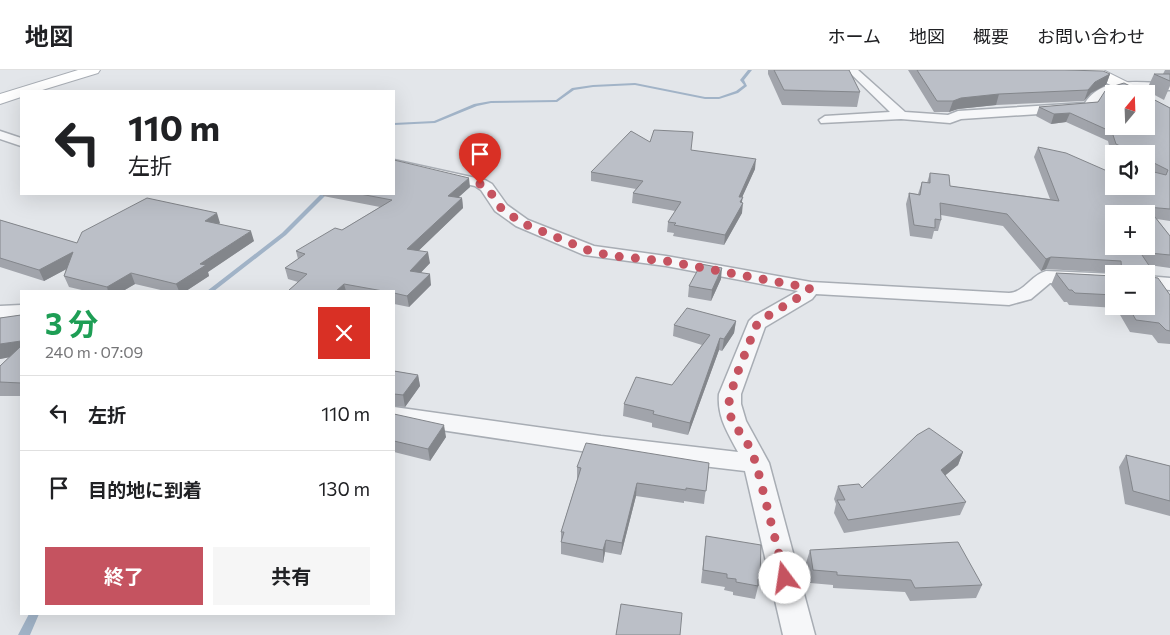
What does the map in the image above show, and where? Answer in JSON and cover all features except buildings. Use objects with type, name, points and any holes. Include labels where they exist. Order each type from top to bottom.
[{"type":"street","points":[[29,90],[94,70]]},
{"type":"street","points":[[852,70],[901,116]]},
{"type":"street","points":[[1092,70],[1124,85]]},
{"type":"street","points":[[1155,87],[1170,87]]},
{"type":"street","points":[[825,120],[901,116],[950,119],[958,115],[1085,108],[1090,106],[1092,97],[1096,93],[1105,91]]},
{"type":"street","points":[[0,98],[20,93]]},
{"type":"street","points":[[0,135],[20,142]]},
{"type":"street","points":[[395,164],[480,184],[487,187],[501,208],[522,223],[590,251],[613,256],[666,261],[810,288],[997,299],[1017,298],[1027,293],[1040,280],[1046,277],[1105,280]]},
{"type":"street","points":[[1155,283],[1170,284]]},
{"type":"street","points":[[799,635],[756,463],[749,446],[732,421],[728,406],[732,387],[756,326],[761,320],[804,294],[810,288]]},
{"type":"street","points":[[0,312],[20,311]]},
{"type":"street","points":[[395,415],[601,445],[756,463]]},
{"type":"waterway","points":[[395,124],[435,122],[476,105],[491,102],[557,101],[573,89],[593,86],[635,84],[705,98],[719,98],[737,92],[746,85],[742,80],[750,70]]},
{"type":"waterway","points":[[211,290],[284,234],[323,195]]},
{"type":"waterway","points":[[24,635],[34,615]]},
{"type":"route","points":[[480,184],[487,187],[501,208],[522,223],[590,251],[613,256],[666,261],[810,288],[804,294],[761,320],[756,326],[735,379],[728,406],[732,421],[749,446],[756,463],[785,578]]}]
